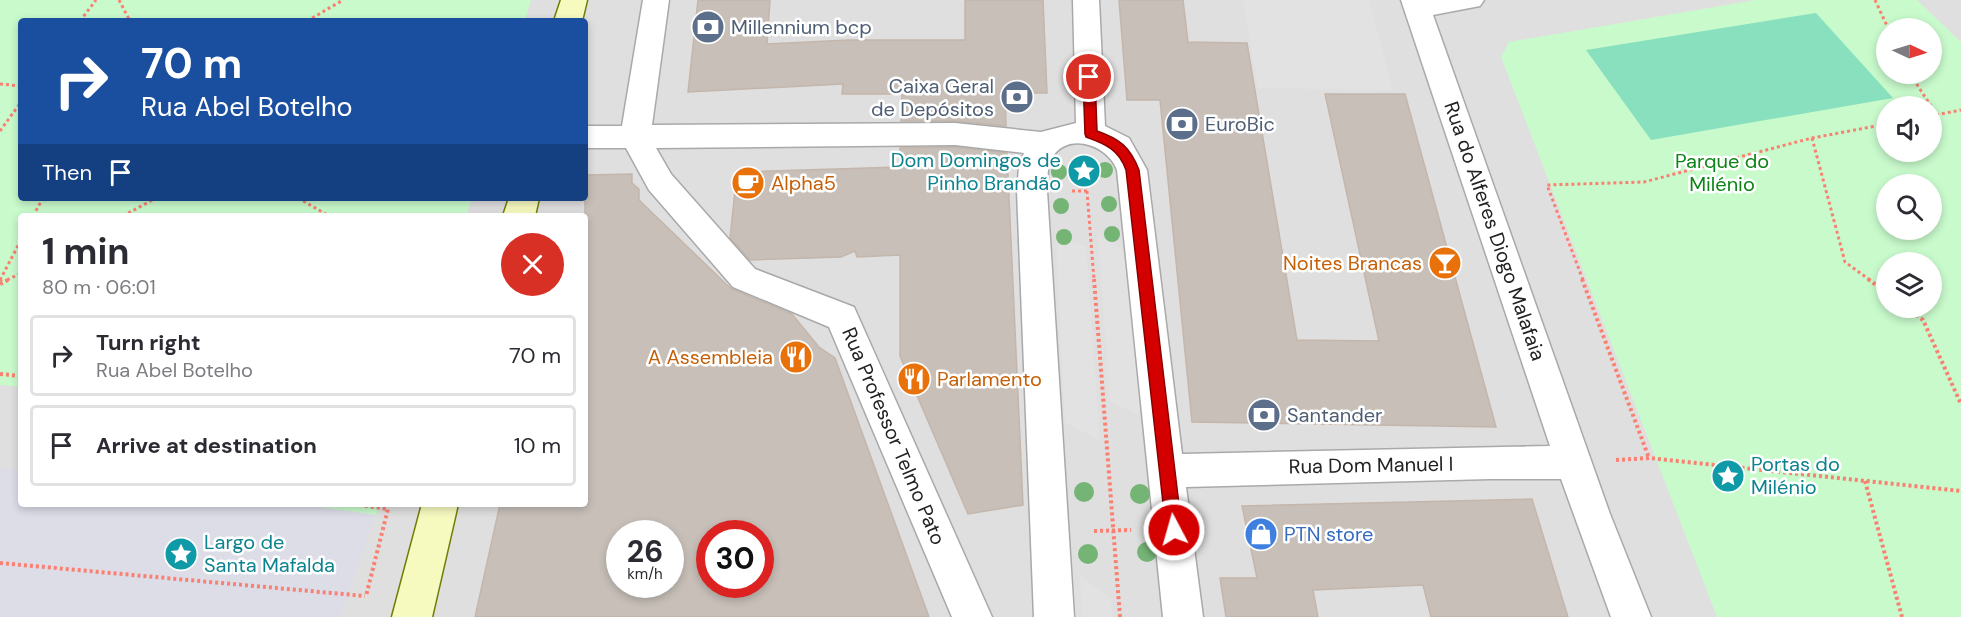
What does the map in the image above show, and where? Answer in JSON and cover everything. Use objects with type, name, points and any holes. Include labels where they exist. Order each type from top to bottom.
[{"type":"main road","points":[[569,18],[574,0]]},
{"type":"main road","points":[[412,617],[440,507]]},
{"type":"street","points":[[635,138],[657,0]]},
{"type":"street","points":[[1086,0],[1091,134]]},
{"type":"street","points":[[1416,4],[1471,0]]},
{"type":"street","name":"Rua do Alferes Diogo Malafaia","points":[[1416,4],[1573,463],[1631,617]]},
{"type":"street","points":[[588,137],[955,134],[1046,144]]},
{"type":"street","points":[[1054,617],[1032,191],[1038,153],[1046,144],[1064,135],[1091,134],[1111,141],[1126,154],[1132,170],[1183,617]]},
{"type":"street","name":"Rua Professor Telmo Pato","points":[[635,138],[660,182],[744,278],[842,317],[972,617]]},
{"type":"street","name":"Rua Dom Manuel I","points":[[1168,471],[1490,462],[1573,463]]},
{"type":"path","points":[[82,18],[96,0]]},
{"type":"path","points":[[119,0],[128,18]]},
{"type":"path","points":[[312,18],[343,0]]},
{"type":"path","points":[[1875,0],[1883,18]]},
{"type":"path","points":[[0,84],[18,86]]},
{"type":"path","points":[[0,131],[18,106]]},
{"type":"path","points":[[1942,114],[1961,110]]},
{"type":"path","points":[[1649,458],[1547,185],[1644,182],[1812,138],[1876,126]]},
{"type":"path","points":[[1812,138],[1845,262],[1876,285]]},
{"type":"path","points":[[1087,190],[1120,617]]},
{"type":"path","points":[[1032,191],[1134,190]]},
{"type":"path","points":[[128,213],[150,201]]},
{"type":"path","points":[[303,201],[324,213]]},
{"type":"path","points":[[0,283],[18,246]]},
{"type":"path","points":[[0,283],[18,274]]},
{"type":"path","points":[[1920,318],[1961,404]]},
{"type":"path","points":[[0,374],[18,376]]},
{"type":"path","points":[[1573,463],[1649,458],[1961,491]]},
{"type":"path","points":[[1865,481],[1902,617]]},
{"type":"path","points":[[379,507],[388,508]]},
{"type":"path","points":[[1050,531],[1174,530]]},
{"type":"path","points":[[0,563],[365,596]]},
{"type":"shaded area","points":[[0,0],[1961,0],[1961,617],[0,617]]},
{"type":"shaded area","points":[[1243,0],[1369,0],[1393,90],[1258,88]]},
{"type":"shaded area","points":[[1098,235],[1126,252],[1142,416],[1110,402]]},
{"type":"shaded area","points":[[1056,237],[1086,247],[1100,440],[1065,423]]},
{"type":"shaded area","name":"Largo de Santa Mafalda","points":[[0,467],[18,470],[18,507],[319,507],[376,515],[340,617],[0,617]]},
{"type":"shaded area","points":[[1080,576],[1111,598],[1112,617],[1082,617]]},
{"type":"green space","points":[[0,0],[531,0],[526,18],[18,18],[18,201],[471,201],[467,213],[18,213],[18,387],[0,385]]},
{"type":"green space","name":"Parque do Milénio","points":[[1755,0],[1917,0],[1936,18],[1876,18],[1876,84],[1942,84],[1942,24],[1961,42],[1961,617],[1717,617],[1501,57],[1509,42]]},
{"type":"green space","points":[[1816,13],[1876,79],[1876,84],[1880,84],[1891,96],[1876,96],[1876,101],[1651,140],[1586,50]]},
{"type":"green space","points":[[319,507],[379,507],[376,515]]},
{"type":"building","points":[[698,0],[770,0],[767,44],[848,40],[965,40],[965,0],[1043,0],[1047,93],[1005,93],[1006,126],[955,121],[901,121],[902,94],[842,94],[843,84],[688,92]]},
{"type":"building","points":[[1119,0],[1183,0],[1188,42],[1247,43],[1297,340],[1379,341],[1325,94],[1405,94],[1496,427],[1192,422],[1160,100],[1127,100]]},
{"type":"building","points":[[955,147],[1007,153],[1023,505],[968,514],[900,356],[900,255],[857,257],[855,251],[841,257],[750,260],[730,238],[737,172],[900,167],[900,148]]},
{"type":"building","points":[[632,174],[632,183],[639,189],[639,200],[726,284],[732,289],[792,314],[819,347],[835,358],[929,617],[475,617],[499,507],[588,507],[588,213],[585,213],[585,201],[588,201],[588,175]]},
{"type":"building","points":[[1532,499],[1568,617],[1431,617],[1423,585],[1313,590],[1318,617],[1226,617],[1220,578],[1257,578],[1242,506]]},
{"type":"place","name":"Millennium bcp","points":[[708,27]]},
{"type":"place","name":"Caixa Geral de Depósitos","points":[[1017,97]]},
{"type":"place","name":"EuroBic","points":[[1182,124]]},
{"type":"place","name":"Dom Domingos de Pinho Brandão","points":[[1084,171]]},
{"type":"place","name":"Alpha5","points":[[748,183]]},
{"type":"place","name":"Noites Brancas","points":[[1445,263]]},
{"type":"place","name":"A Assembleia","points":[[796,357]]},
{"type":"place","name":"Parlamento","points":[[914,379]]},
{"type":"place","name":"Santander","points":[[1264,415]]},
{"type":"place","name":"Portas do Milénio","points":[[1728,476]]},
{"type":"place","name":"PTN store","points":[[1261,534]]},
{"type":"place","name":"Largo de Santa Mafalda","points":[[181,554]]},
{"type":"route","points":[[1089,77],[1091,134],[1111,141],[1126,154],[1132,170],[1174,530]]}]
